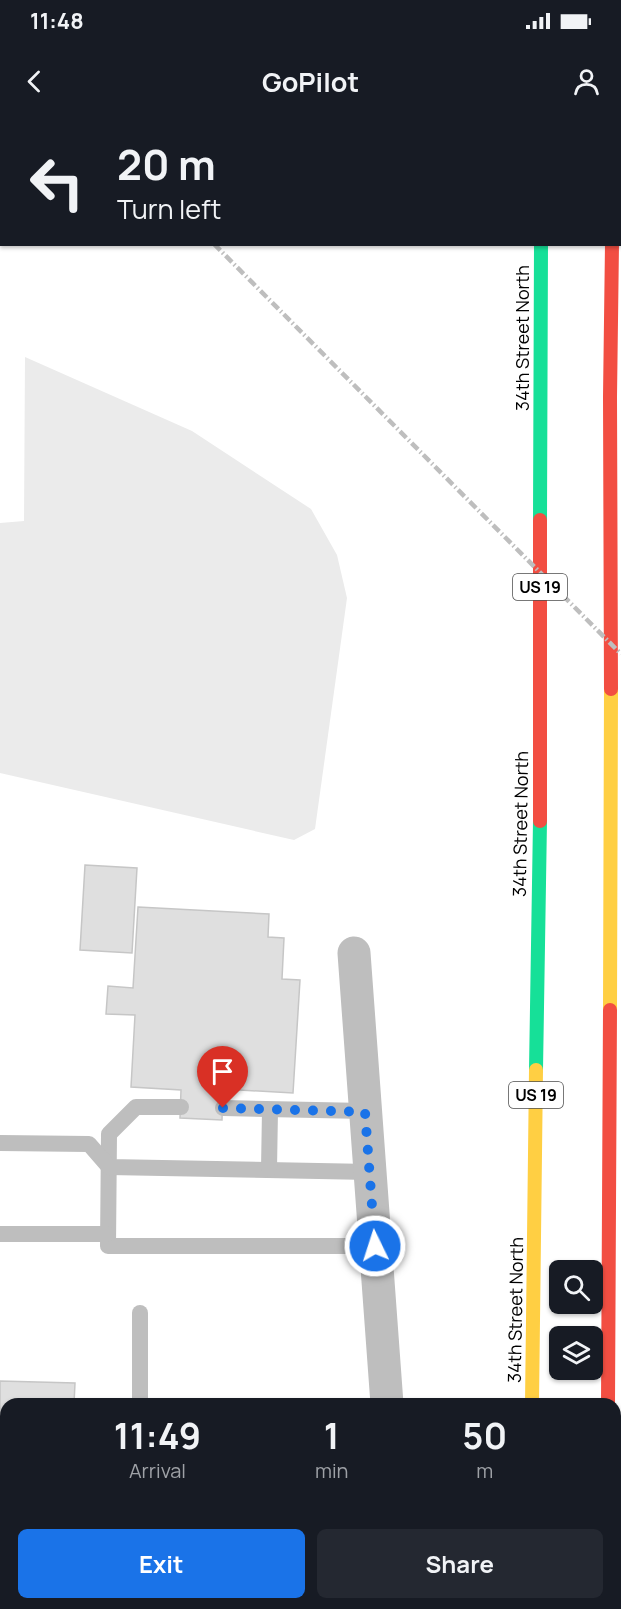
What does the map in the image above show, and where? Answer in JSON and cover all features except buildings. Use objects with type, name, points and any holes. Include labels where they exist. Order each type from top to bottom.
[{"type":"highway","name":"34th Street North","points":[[532,1398],[540,787],[541,246]]},
{"type":"highway","points":[[608,1398],[612,246]]},
{"type":"street","points":[[354,953],[387,1398]]},
{"type":"lane","points":[[180,1107],[136,1107],[109,1134],[108,1246],[375,1246]]},
{"type":"lane","points":[[223,1108],[365,1112]]},
{"type":"lane","points":[[269,1169],[270,1110]]},
{"type":"lane","points":[[0,1143],[89,1144],[109,1167],[370,1172]]},
{"type":"lane","points":[[0,1234],[108,1234]]},
{"type":"lane","points":[[140,1313],[140,1398]]},
{"type":"shaded area","points":[[25,357],[192,431],[311,509],[337,555],[347,598],[315,829],[294,840],[0,773],[0,523],[24,521]]},
{"type":"railway","points":[[216,246],[621,654]]},
{"type":"traffic: fast","points":[[540,520],[541,246]]},
{"type":"traffic: fast","points":[[536,1070],[540,821]]},
{"type":"traffic: slow","points":[[610,1010],[611,689]]},
{"type":"traffic: slow","points":[[532,1398],[536,1070]]},
{"type":"traffic: jam","points":[[611,689],[612,246]]},
{"type":"traffic: jam","points":[[540,520],[540,821]]},
{"type":"traffic: jam","points":[[608,1398],[610,1010]]},
{"type":"route","points":[[223,1108],[365,1112],[375,1246]]}]
